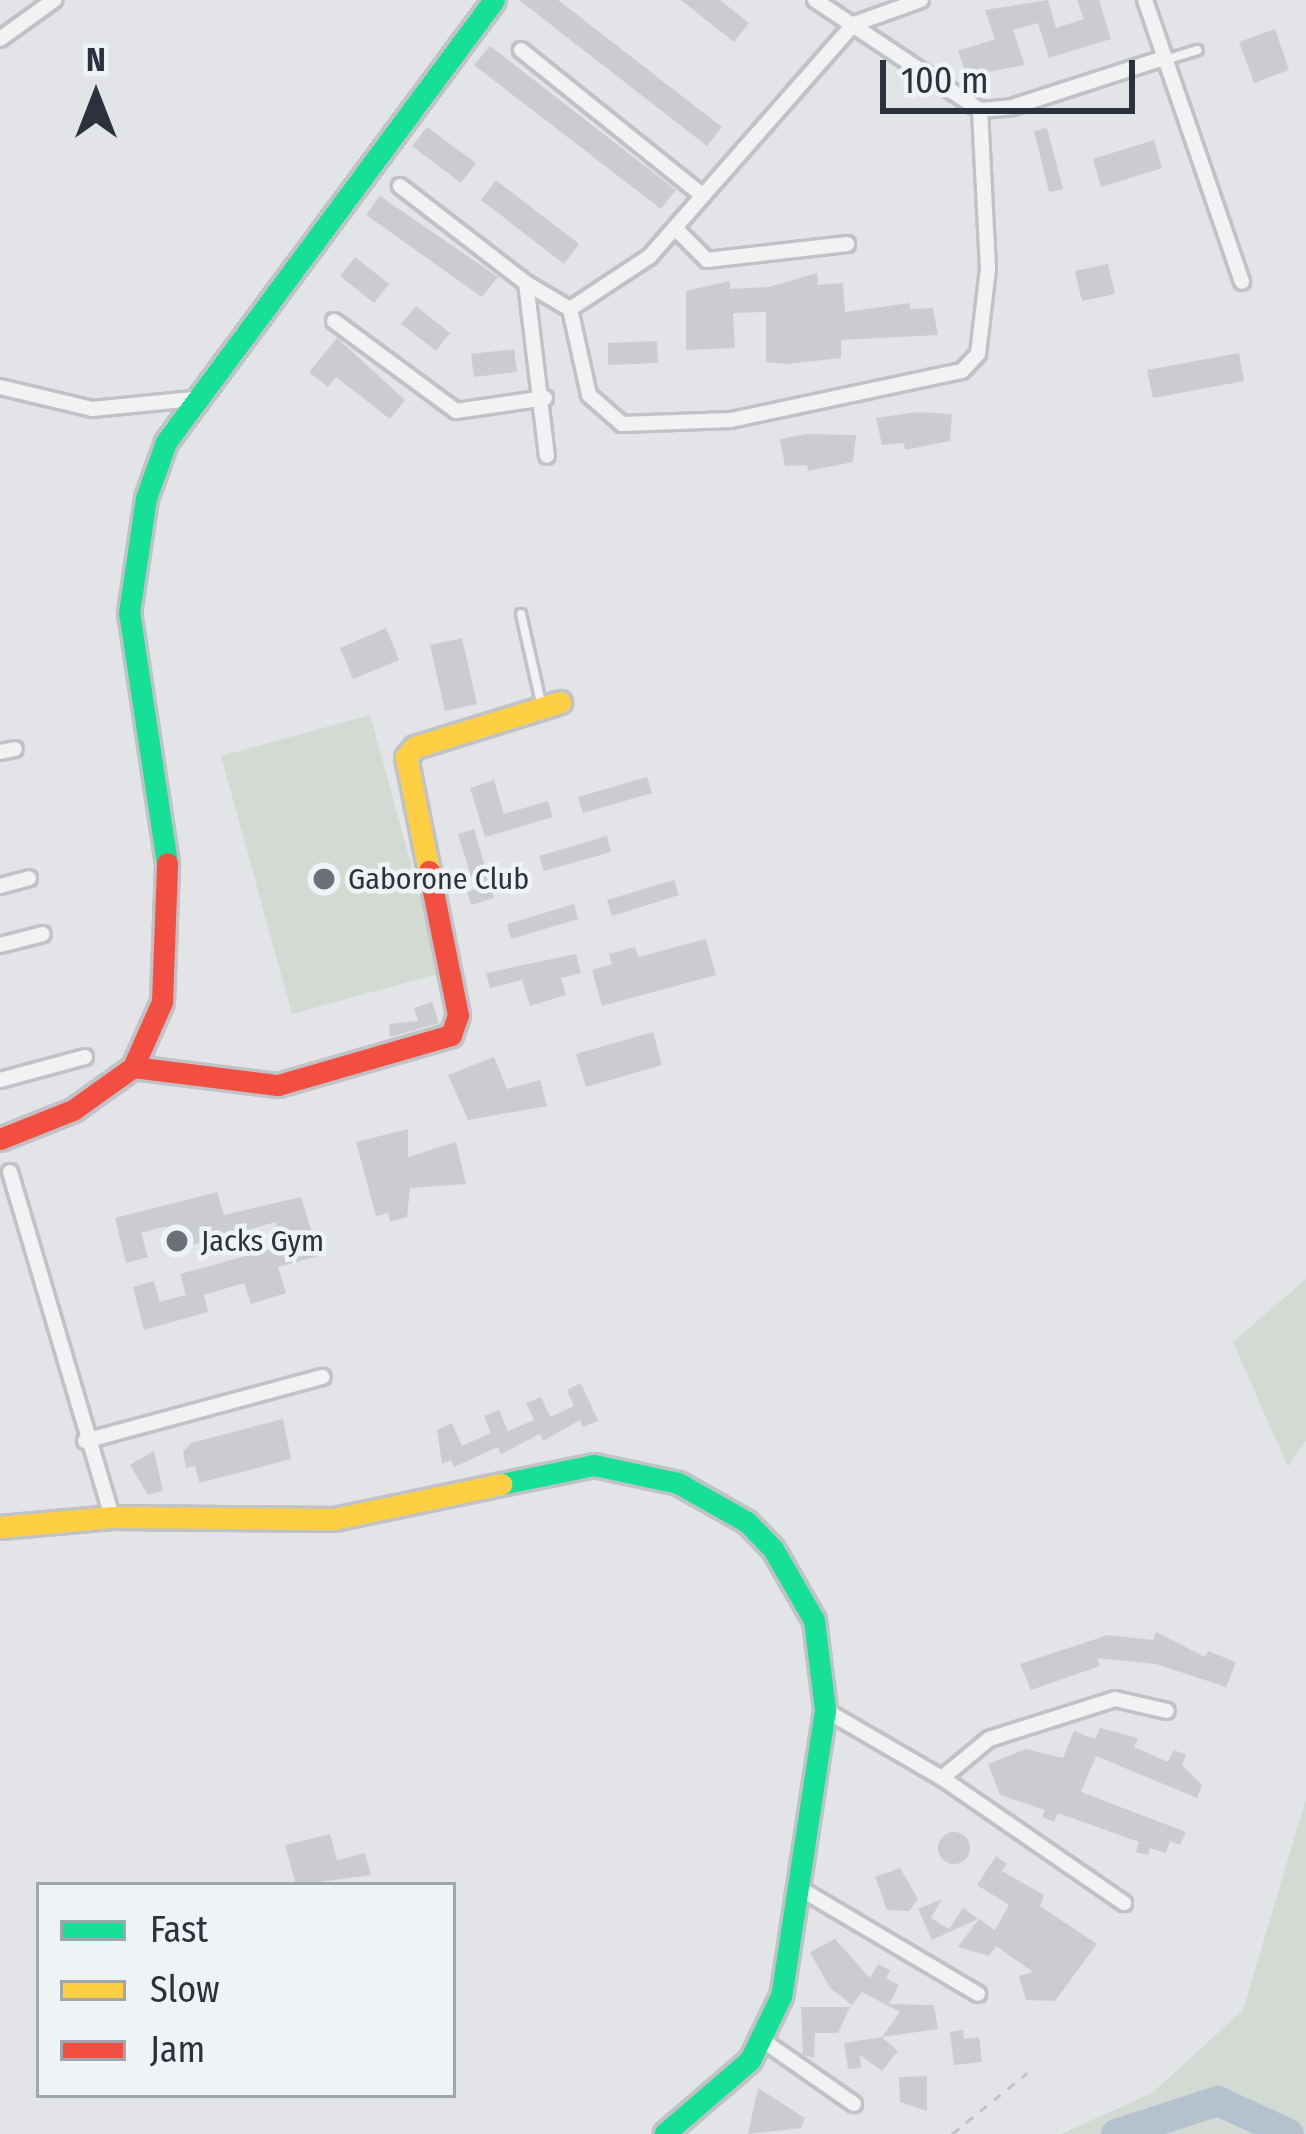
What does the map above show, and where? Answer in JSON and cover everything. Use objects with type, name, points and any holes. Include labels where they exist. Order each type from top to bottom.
[{"type":"street","points":[[0,39],[54,0]]},
{"type":"street","points":[[0,1139],[73,1110],[133,1066],[162,1002],[172,894],[129,613],[146,498],[166,442],[494,0]]},
{"type":"street","points":[[814,0],[980,110],[1012,107],[1165,59]]},
{"type":"street","points":[[570,309],[677,230],[854,24],[921,0]]},
{"type":"street","points":[[1145,0],[1242,282]]},
{"type":"street","points":[[521,50],[703,196]]},
{"type":"street","points":[[400,186],[526,283],[570,309],[589,395],[622,424],[731,420],[962,371],[978,354],[988,268],[980,110]]},
{"type":"street","points":[[677,230],[707,260],[847,244]]},
{"type":"street","points":[[526,283],[545,398],[547,456]]},
{"type":"street","points":[[334,322],[456,411],[545,398]]},
{"type":"street","points":[[0,387],[92,409],[194,399]]},
{"type":"street","points":[[133,1066],[278,1085],[451,1035],[458,1015],[406,757],[415,746],[551,705]]},
{"type":"street","points":[[0,886],[29,878]]},
{"type":"street","points":[[0,945],[43,934]]},
{"type":"street","points":[[0,1080],[85,1057]]},
{"type":"street","points":[[10,1172],[112,1517]]},
{"type":"street","points":[[86,1441],[323,1377]]},
{"type":"street","points":[[0,1526],[112,1517],[334,1519],[565,1469],[632,1467],[716,1504],[773,1549],[814,1620],[825,1710],[782,1996],[763,2040],[714,2096],[664,2134]]},
{"type":"street","points":[[942,1778],[989,1739],[1115,1699],[1167,1711]]},
{"type":"street","points":[[825,1710],[942,1778],[1124,1904]]},
{"type":"street","points":[[799,1888],[978,1994]]},
{"type":"street","points":[[763,2040],[854,2104]]},
{"type":"lane","points":[[1165,59],[1197,50]]},
{"type":"lane","points":[[521,614],[551,705]]},
{"type":"path","points":[[952,2134],[1027,2072]]},
{"type":"shaded area","points":[[370,715],[441,973],[292,1014],[221,756]]},
{"type":"shaded area","points":[[1306,1279],[1306,1440],[1288,1467],[1233,1342]]},
{"type":"shaded area","points":[[1306,1799],[1306,2134],[1061,2134],[1152,2093],[1243,2010]]},
{"type":"building","points":[[519,0],[558,0],[722,127],[707,146]]},
{"type":"building","points":[[681,0],[720,0],[749,23],[734,42]]},
{"type":"building","points":[[1048,0],[1056,28],[1084,19],[1077,0],[1099,0],[1111,39],[1049,58],[1038,23],[1013,30],[1025,65],[967,76],[958,51],[995,39],[985,10]]},
{"type":"building","points":[[1275,29],[1289,70],[1254,83],[1239,42]]},
{"type":"building","points":[[490,46],[676,190],[661,209],[474,65]]},
{"type":"building","points":[[427,127],[476,163],[461,183],[412,146]]},
{"type":"building","points":[[1047,128],[1063,189],[1049,192],[1034,131]]},
{"type":"building","points":[[1154,140],[1162,168],[1101,187],[1093,159]]},
{"type":"building","points":[[496,180],[579,244],[564,264],[481,200]]},
{"type":"building","points":[[380,196],[498,277],[482,297],[366,215]]},
{"type":"building","points":[[355,257],[389,284],[374,303],[340,276]]},
{"type":"building","points":[[1108,264],[1115,294],[1082,301],[1075,271]]},
{"type":"building","points":[[817,273],[818,285],[843,283],[845,312],[910,303],[910,309],[933,308],[938,335],[841,340],[841,358],[766,362],[766,312],[733,313],[735,348],[686,350],[686,291],[730,281],[730,289],[769,287]]},
{"type":"building","points":[[416,306],[450,333],[436,351],[401,324]]},
{"type":"building","points":[[337,338],[405,400],[390,419],[336,377],[328,387],[309,372]]},
{"type":"building","points":[[657,341],[658,363],[608,365],[608,343]]},
{"type":"building","points":[[514,349],[517,372],[474,377],[471,354]]},
{"type":"building","points":[[1239,353],[1244,381],[1153,398],[1147,370]]},
{"type":"building","points":[[918,412],[952,414],[950,441],[905,450],[904,443],[882,445],[876,418]]},
{"type":"building","points":[[806,434],[856,435],[853,462],[808,471],[807,465],[785,466],[780,439]]},
{"type":"building","points":[[386,628],[399,660],[353,679],[340,648]]},
{"type":"building","points":[[462,638],[477,704],[445,711],[430,645]]},
{"type":"building","points":[[647,777],[652,793],[583,813],[578,797]]},
{"type":"building","points":[[494,780],[504,814],[548,801],[553,817],[485,837],[470,788]]},
{"type":"building","points":[[474,829],[494,898],[471,905],[467,892],[475,889],[458,834]]},
{"type":"building","points":[[607,836],[611,852],[544,871],[539,856]]},
{"type":"building","points":[[674,880],[679,895],[612,916],[607,900]]},
{"type":"building","points":[[574,904],[578,919],[511,939],[507,924]]},
{"type":"building","points":[[706,939],[716,975],[602,1006],[592,970],[612,964],[609,954],[635,947],[638,957]]},
{"type":"building","points":[[576,954],[581,973],[561,978],[566,995],[530,1006],[522,980],[490,988],[486,973]]},
{"type":"building","points":[[432,1002],[439,1023],[390,1037],[389,1024],[418,1021],[414,1008]]},
{"type":"building","points":[[653,1032],[662,1065],[586,1087],[576,1054]]},
{"type":"building","points":[[494,1057],[507,1089],[540,1080],[547,1106],[468,1120],[448,1075]]},
{"type":"building","points":[[408,1129],[408,1157],[456,1142],[466,1184],[410,1188],[407,1217],[390,1222],[388,1213],[376,1216],[356,1142]]},
{"type":"building","points":[[217,1192],[224,1215],[301,1197],[319,1256],[278,1267],[286,1293],[251,1304],[244,1283],[204,1295],[208,1312],[144,1330],[133,1287],[154,1281],[160,1302],[186,1295],[180,1274],[283,1246],[276,1222],[173,1250],[166,1226],[141,1233],[148,1257],[126,1263],[115,1218]]},
{"type":"building","points":[[581,1383],[598,1421],[583,1427],[580,1420],[543,1441],[540,1434],[501,1454],[498,1447],[454,1467],[451,1460],[442,1464],[437,1430],[452,1423],[462,1446],[491,1433],[484,1416],[499,1410],[508,1431],[534,1420],[526,1403],[541,1397],[550,1417],[574,1406],[567,1390]]},
{"type":"building","points":[[283,1419],[291,1459],[199,1483],[195,1466],[186,1468],[183,1452],[191,1443]]},
{"type":"building","points":[[154,1451],[163,1491],[148,1495],[130,1465]]},
{"type":"building","points":[[1156,1632],[1205,1657],[1208,1651],[1236,1662],[1226,1687],[1156,1664],[1097,1658],[1100,1666],[1031,1690],[1020,1664],[1108,1635],[1153,1640]]},
{"type":"building","points":[[1100,1728],[1138,1738],[1134,1747],[1168,1762],[1174,1750],[1186,1755],[1182,1765],[1202,1785],[1197,1798],[1096,1756],[1081,1792],[1186,1832],[1180,1845],[1170,1841],[1166,1853],[1150,1848],[1148,1855],[1136,1852],[1139,1842],[1058,1813],[1054,1822],[1042,1817],[1045,1810],[1000,1795],[988,1764],[1026,1749],[1063,1758],[1074,1731],[1095,1739]]},
{"type":"building","points":[[954,1832],[965,1837],[970,1848],[965,1859],[954,1864],[943,1859],[938,1848],[943,1837]]},
{"type":"building","points":[[330,1834],[337,1860],[365,1853],[371,1875],[295,1882],[285,1845]]},
{"type":"building","points":[[996,1856],[1007,1864],[1002,1871],[1044,1895],[1040,1906],[1097,1944],[1055,2001],[1026,2000],[1019,1976],[1033,1972],[996,1946],[989,1956],[958,1947],[979,1919],[995,1930],[1009,1905],[977,1885]]},
{"type":"building","points":[[900,1868],[918,1899],[909,1911],[887,1910],[875,1877]]},
{"type":"building","points":[[942,1899],[931,1918],[949,1929],[963,1908],[978,1919],[932,1940],[918,1909]]},
{"type":"building","points":[[835,1939],[870,1978],[878,1964],[890,1970],[886,1978],[899,1985],[889,2004],[934,2005],[938,2029],[882,2037],[900,2012],[862,1992],[852,2005],[830,1988],[810,1952]]},
{"type":"building","points":[[801,2007],[850,2007],[838,2033],[815,2033],[814,2058],[803,2055]]},
{"type":"building","points":[[963,2030],[964,2039],[979,2037],[982,2062],[954,2065],[950,2032]]},
{"type":"building","points":[[882,2037],[898,2051],[882,2071],[860,2055],[861,2068],[848,2069],[844,2043]]},
{"type":"building","points":[[927,2076],[927,2111],[900,2102],[899,2077]]},
{"type":"building","points":[[758,2088],[805,2118],[801,2128],[748,2134]]},
{"type":"waterway","points":[[1116,2134],[1218,2101],[1289,2134]]},
{"type":"traffic: fast","points":[[167,863],[129,613],[146,498],[166,442],[494,0]]},
{"type":"traffic: fast","points":[[501,1484],[594,1465],[678,1483],[747,1522],[773,1549],[814,1620],[825,1710],[781,1996],[750,2060],[664,2134]]},
{"type":"traffic: slow","points":[[429,871],[406,757],[415,747],[560,702]]},
{"type":"traffic: slow","points":[[0,1527],[112,1517],[334,1519],[501,1484]]},
{"type":"traffic: jam","points":[[0,1139],[73,1110],[133,1067],[162,1002],[167,863]]},
{"type":"traffic: jam","points":[[133,1067],[278,1085],[451,1035],[458,1015],[429,871]]},
{"type":"place","name":"Gaborone Club","points":[[324,879]]},
{"type":"place","name":"Jacks Gym","points":[[177,1241]]}]
